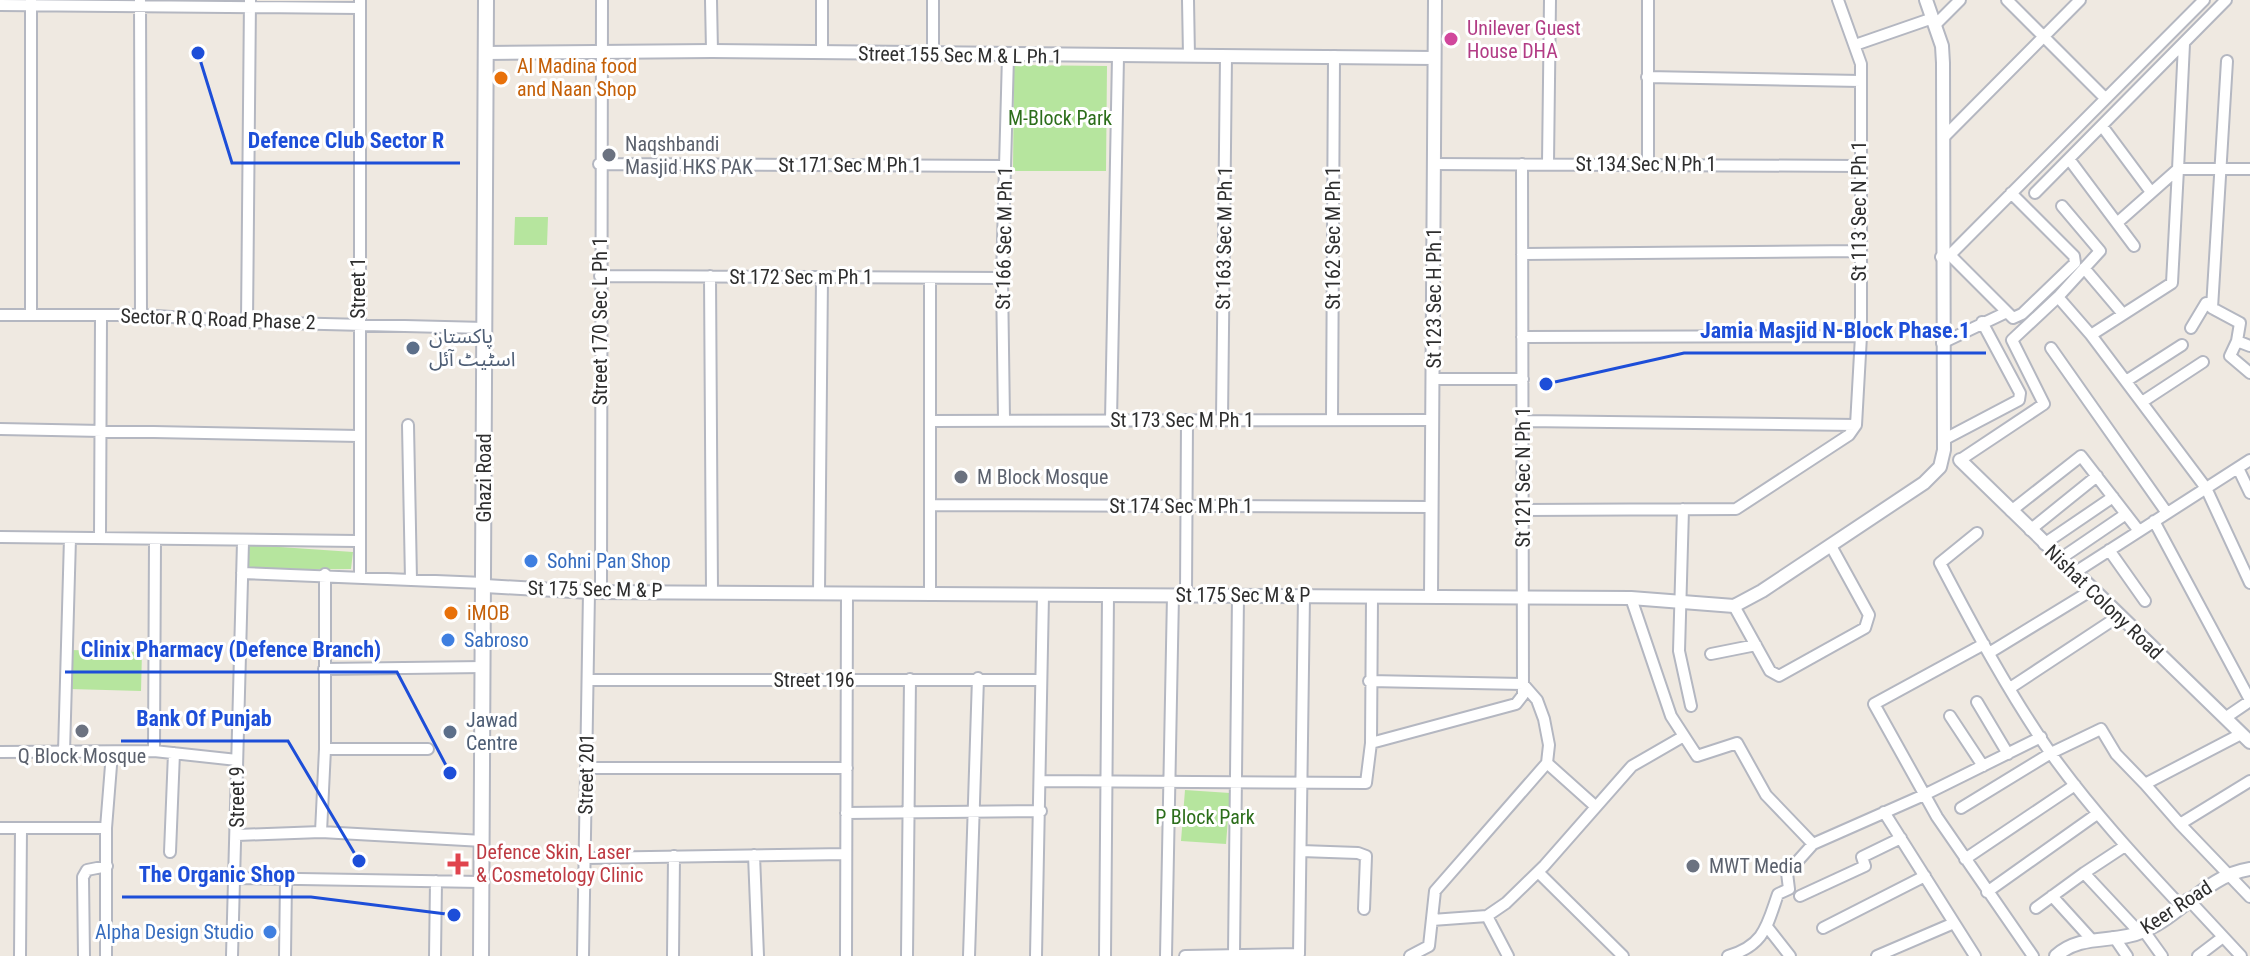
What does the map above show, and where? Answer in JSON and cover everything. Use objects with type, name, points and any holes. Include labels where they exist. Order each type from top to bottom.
[{"type":"main road","name":"Ghazi Road","points":[[481,956],[486,0]]},
{"type":"street","name":"Street 170 Sec L Ph 1","points":[[595,591],[602,0]]},
{"type":"street","points":[[711,0],[712,51]]},
{"type":"street","points":[[822,0],[822,52]]},
{"type":"street","points":[[933,0],[933,56]]},
{"type":"street","points":[[1188,0],[1189,56]]},
{"type":"street","name":"St 123 Sec H Ph 1","points":[[1431,596],[1435,0]]},
{"type":"street","points":[[1548,163],[1550,0]]},
{"type":"street","points":[[1648,0],[1648,163]]},
{"type":"street","name":"St 113 Sec N Ph 1","points":[[1838,0],[1855,45],[1861,81],[1858,166],[1861,336],[1856,425]]},
{"type":"street","points":[[1831,546],[1869,615],[1868,624],[1785,676],[1770,671],[1734,606],[1831,546],[1924,483],[1940,467],[1944,445],[1942,343],[1946,256],[1943,63],[1926,0]]},
{"type":"street","points":[[1855,45],[1934,21],[1960,0]]},
{"type":"street","points":[[2007,0],[2105,98]]},
{"type":"street","points":[[1944,137],[2080,0]]},
{"type":"street","points":[[1946,256],[2204,0]]},
{"type":"street","points":[[2035,193],[2226,0]]},
{"type":"street","points":[[31,3],[31,315]]},
{"type":"street","points":[[140,3],[141,315]]},
{"type":"street","points":[[247,322],[250,3]]},
{"type":"street","points":[[0,5],[360,4]]},
{"type":"street","name":"Street 1","points":[[360,4],[357,541],[360,577]]},
{"type":"street","points":[[2091,335],[2172,283],[2184,44]]},
{"type":"street","name":"Street 155 Sec M & L Ph 1","points":[[485,53],[712,51],[933,56],[1434,58]]},
{"type":"street","name":"St 166 Sec M Ph 1","points":[[1004,419],[1002,278],[1008,56]]},
{"type":"street","name":"St 163 Sec M Ph 1","points":[[1222,420],[1226,56]]},
{"type":"street","name":"St 162 Sec M Ph 1","points":[[1332,420],[1334,56]]},
{"type":"street","points":[[1111,420],[1118,57]]},
{"type":"street","points":[[2212,308],[2227,61]]},
{"type":"street","points":[[1647,77],[1861,81]]},
{"type":"street","points":[[2102,126],[2151,192]]},
{"type":"street","points":[[2069,159],[2134,246]]},
{"type":"street","name":"St 171 Sec M Ph 1","points":[[599,164],[1005,166]]},
{"type":"street","name":"St 134 Sec N Ph 1","points":[[1434,164],[1858,166]]},
{"type":"street","name":"St 121 Sec N Ph 1","points":[[1522,164],[1523,684]]},
{"type":"street","points":[[2117,223],[2178,169],[2250,169]]},
{"type":"street","points":[[1946,256],[2013,318],[2022,314],[2076,259],[2011,193]]},
{"type":"street","points":[[1960,460],[2044,404],[2012,340],[2058,297],[2100,251],[2062,206]]},
{"type":"street","points":[[1522,254],[1859,251]]},
{"type":"street","points":[[2084,268],[2123,314]]},
{"type":"street","name":"St 172 Sec m Ph 1","points":[[600,276],[1002,278]]},
{"type":"street","points":[[710,276],[712,592]]},
{"type":"street","points":[[819,592],[822,277]]},
{"type":"street","points":[[930,278],[930,594]]},
{"type":"street","points":[[2058,297],[2091,335],[2206,488],[2250,583]]},
{"type":"street","points":[[2191,328],[2206,303],[2240,323],[2230,356],[2250,373]]},
{"type":"street","points":[[1942,343],[2007,312]]},
{"type":"street","name":"Sector R Q Road Phase 2","points":[[0,315],[141,315],[247,322],[485,328]]},
{"type":"street","points":[[100,536],[101,317]]},
{"type":"street","points":[[1944,445],[2019,400],[2020,393],[1982,322]]},
{"type":"street","points":[[1522,337],[1861,336]]},
{"type":"street","points":[[2237,341],[2250,346]]},
{"type":"street","points":[[2126,381],[2182,345]]},
{"type":"street","points":[[2051,348],[2167,513]]},
{"type":"street","points":[[2142,402],[2203,362]]},
{"type":"street","points":[[1434,379],[1523,379]]},
{"type":"street","points":[[1166,956],[1168,780],[1186,506],[1187,420]]},
{"type":"street","name":"St 173 Sec M Ph 1","points":[[931,421],[1432,420]]},
{"type":"street","points":[[1524,421],[1856,425]]},
{"type":"street","points":[[408,425],[411,580]]},
{"type":"street","points":[[1522,510],[1736,509],[1849,435],[1856,425]]},
{"type":"street","points":[[0,429],[359,436]]},
{"type":"street","points":[[2011,511],[2081,456],[2139,531]]},
{"type":"street","name":"Nishat Colony Road","points":[[1960,460],[2246,738]]},
{"type":"street","points":[[2074,573],[2250,460]]},
{"type":"street","points":[[2238,468],[2250,493]]},
{"type":"street","points":[[2030,530],[2097,476]]},
{"type":"street","points":[[2044,544],[2113,497]]},
{"type":"street","name":"St 174 Sec M Ph 1","points":[[932,505],[1431,507]]},
{"type":"street","points":[[1683,509],[1678,601],[1681,666],[1691,706]]},
{"type":"street","points":[[2060,559],[2126,514]]},
{"type":"street","points":[[2154,521],[2250,701],[2225,718]]},
{"type":"street","points":[[1977,533],[1940,563],[2010,688],[2051,753],[2097,814],[2125,846],[2241,956]]},
{"type":"street","points":[[0,537],[357,541]]},
{"type":"street","points":[[64,752],[70,538]]},
{"type":"street","points":[[154,751],[155,540]]},
{"type":"street","name":"Street 9","points":[[232,956],[243,542]]},
{"type":"street","points":[[2109,550],[2145,601]]},
{"type":"street","points":[[242,573],[325,574],[484,584]]},
{"type":"street","points":[[321,832],[325,749],[325,574]]},
{"type":"street","name":"St 175 Sec M & P","points":[[484,584],[595,591],[1631,598],[1734,606]]},
{"type":"street","points":[[2033,956],[1924,795],[1874,704],[1987,648],[2092,590]]},
{"type":"street","name":"Street 201","points":[[583,956],[588,680],[595,591]]},
{"type":"street","points":[[846,956],[847,593]]},
{"type":"street","points":[[1036,956],[1043,595]]},
{"type":"street","points":[[1105,956],[1108,595]]},
{"type":"street","points":[[1234,954],[1238,596]]},
{"type":"street","points":[[1185,956],[1300,955],[1304,596]]},
{"type":"street","points":[[1041,781],[1236,779],[1366,783],[1371,743],[1369,681],[1372,598]]},
{"type":"street","points":[[1631,598],[1671,716],[1697,756],[1737,743],[1766,795],[1813,844]]},
{"type":"street","points":[[2010,688],[2119,616]]},
{"type":"street","points":[[1711,654],[1756,645]]},
{"type":"street","points":[[324,669],[484,667]]},
{"type":"street","points":[[969,956],[978,678]]},
{"type":"street","points":[[907,956],[910,679]]},
{"type":"street","name":"Street 196","points":[[588,680],[1041,680]]},
{"type":"street","points":[[1369,681],[1523,684],[1537,700],[1549,745],[1547,763],[1435,891],[1429,946],[1410,956]]},
{"type":"street","points":[[1371,743],[1516,704],[1523,695],[1523,684]]},
{"type":"street","points":[[1977,702],[2008,754]]},
{"type":"street","points":[[1950,716],[1983,766]]},
{"type":"street","points":[[1961,808],[2051,753],[2101,729],[2116,754],[2250,897]]},
{"type":"street","points":[[1432,920],[1487,916],[1538,872],[1632,766],[1684,736]]},
{"type":"street","points":[[1728,956],[1748,946],[1768,928],[1778,894],[1789,889],[1787,873],[1813,844],[1924,795],[2041,737]]},
{"type":"street","points":[[2145,784],[2246,738]]},
{"type":"street","points":[[325,749],[428,749]]},
{"type":"street","points":[[0,752],[154,751],[237,760]]},
{"type":"street","points":[[106,956],[106,828],[112,753]]},
{"type":"street","points":[[170,852],[174,753]]},
{"type":"street","points":[[1547,763],[1595,806]]},
{"type":"street","points":[[586,768],[847,768]]},
{"type":"street","points":[[2180,824],[2250,781]]},
{"type":"street","points":[[1965,859],[2075,785]]},
{"type":"street","points":[[846,813],[1041,811]]},
{"type":"street","points":[[1884,812],[1975,956]]},
{"type":"street","points":[[1987,892],[2097,814]]},
{"type":"street","points":[[0,828],[106,828]]},
{"type":"street","points":[[20,956],[21,828]]},
{"type":"street","points":[[237,835],[321,832],[483,841]]},
{"type":"street","points":[[1800,896],[1865,866],[1862,857],[1901,838]]},
{"type":"street","points":[[2036,908],[2125,846]]},
{"type":"street","points":[[1301,851],[1366,856],[1364,909]]},
{"type":"street","points":[[585,858],[846,854]]},
{"type":"street","points":[[754,855],[758,956]]},
{"type":"street","points":[[673,956],[674,856]]},
{"type":"street","points":[[84,956],[83,877],[87,870],[107,866]]},
{"type":"street","name":"Keer Road","points":[[2061,954],[2092,940],[2142,932],[2227,874],[2250,869]]},
{"type":"street","points":[[1538,872],[1623,956]]},
{"type":"street","points":[[2084,873],[2162,956]]},
{"type":"street","points":[[1823,928],[1925,876]]},
{"type":"street","points":[[236,878],[481,882]]},
{"type":"street","points":[[285,956],[286,880]]},
{"type":"street","points":[[435,956],[436,881]]},
{"type":"street","points":[[2052,896],[2092,940]]},
{"type":"street","points":[[1487,916],[1508,956]]},
{"type":"street","points":[[1877,956],[1954,923]]},
{"type":"street","points":[[1768,928],[1790,956]]},
{"type":"street","points":[[2114,937],[2127,956]]},
{"type":"street","points":[[2198,956],[2223,937]]},
{"type":"green space","name":"M-Block Park","points":[[1014,65],[1107,66],[1106,171],[1013,171]]},
{"type":"green space","points":[[515,217],[548,217],[547,245],[514,245]]},
{"type":"green space","points":[[249,545],[353,552],[351,569],[244,570]]},
{"type":"green space","points":[[71,650],[142,652],[141,691],[70,689]]},
{"type":"green space","name":"P Block Park","points":[[1185,790],[1230,793],[1226,844],[1181,841]]},
{"type":"place","name":"Unilever Guest House DHA","points":[[1451,39]]},
{"type":"place","name":"Defence Club Sector R","points":[[198,53]]},
{"type":"place","name":"Al Madina food and Naan Shop","points":[[501,78]]},
{"type":"place","name":"Naqshbandi Masjid HKS PAK","points":[[609,155]]},
{"type":"place","name":"پاکستان اسٹیٹ آئل","points":[[413,348]]},
{"type":"place","name":"Jamia Masjid N-Block Phase.1","points":[[1546,384]]},
{"type":"place","name":"M Block Mosque","points":[[961,477]]},
{"type":"place","name":"Sohni Pan Shop","points":[[531,561]]},
{"type":"place","name":"iMOB","points":[[451,613]]},
{"type":"place","name":"Sabroso","points":[[448,640]]},
{"type":"place","name":"Q Block Mosque","points":[[82,731]]},
{"type":"place","name":"Jawad Centre","points":[[450,732]]},
{"type":"place","name":"Clinix Pharmacy (Defence Branch)","points":[[450,773]]},
{"type":"place","name":"Bank Of Punjab","points":[[359,861]]},
{"type":"place","name":"Defence Skin, Laser & Cosmetology Clinic","points":[[458,864]]},
{"type":"place","name":"MWT Media","points":[[1693,866]]},
{"type":"place","name":"The Organic Shop","points":[[454,915]]},
{"type":"place","name":"Alpha Design Studio","points":[[270,932]]}]
